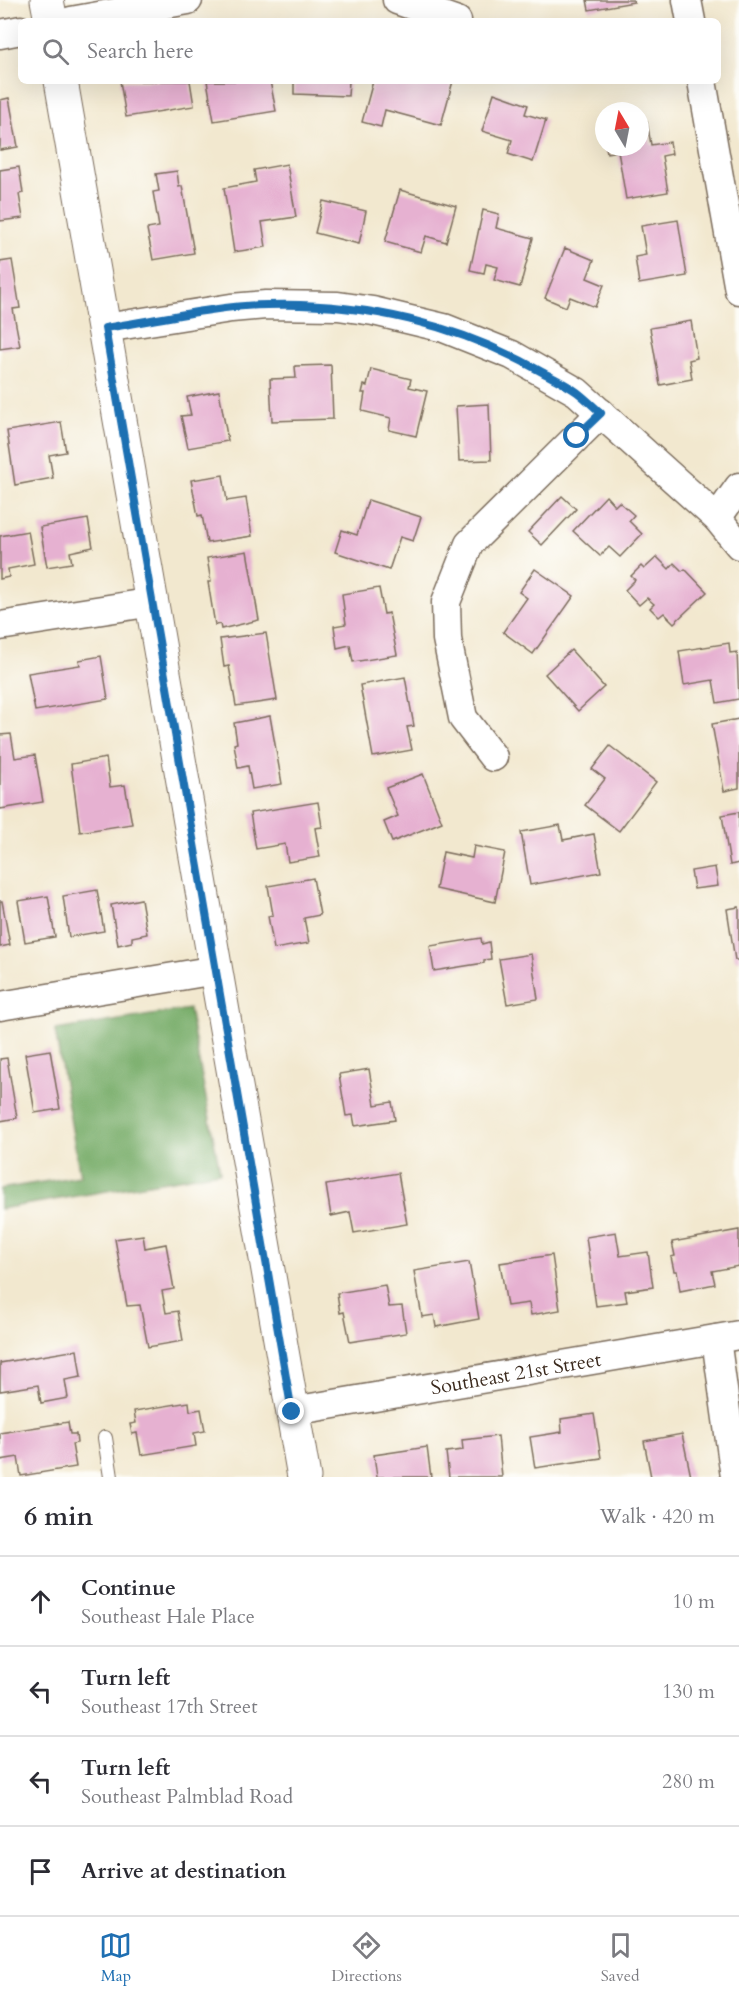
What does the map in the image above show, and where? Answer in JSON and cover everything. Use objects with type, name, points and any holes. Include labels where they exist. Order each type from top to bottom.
[{"type":"street","points":[[47,0],[50,18]]},
{"type":"street","points":[[88,18],[188,0]]},
{"type":"street","points":[[397,0],[448,18]]},
{"type":"street","points":[[687,0],[690,18]]},
{"type":"street","points":[[0,34],[18,31]]},
{"type":"street","points":[[63,84],[304,1477]]},
{"type":"street","points":[[703,84],[739,290]]},
{"type":"street","points":[[105,328],[266,304],[338,306],[373,311],[444,328],[512,355],[577,392],[717,518],[739,546]]},
{"type":"street","points":[[493,757],[463,718],[447,639],[446,602],[469,544],[601,413]]},
{"type":"street","points":[[717,518],[739,487]]},
{"type":"street","points":[[0,626],[153,602]]},
{"type":"street","points":[[0,1006],[216,970]]},
{"type":"street","points":[[727,1337],[735,1477]]},
{"type":"street","name":"Southeast 21st Street","points":[[292,1412],[727,1337]]},
{"type":"lane","points":[[105,1438],[111,1477]]},
{"type":"green space","points":[[189,1009],[220,1172],[0,1209],[0,1189],[80,1176],[55,1030]]},
{"type":"building","points":[[587,0],[633,0],[634,2],[589,10]]},
{"type":"building","points":[[120,84],[190,84],[194,106],[126,117]]},
{"type":"building","points":[[208,84],[271,84],[276,111],[214,121]]},
{"type":"building","points":[[294,84],[349,84],[348,96],[294,94]]},
{"type":"building","points":[[372,84],[452,84],[441,125],[385,110],[381,127],[362,122]]},
{"type":"building","points":[[494,93],[528,105],[525,114],[546,120],[533,162],[508,154],[512,140],[482,131]]},
{"type":"building","points":[[9,98],[18,147],[0,150],[0,100]]},
{"type":"building","points":[[649,134],[651,145],[670,142],[672,154],[662,156],[668,192],[626,199],[619,156],[649,156]]},
{"type":"building","points":[[287,164],[296,217],[262,222],[266,247],[234,252],[224,188],[256,182],[254,170]]},
{"type":"building","points":[[19,167],[23,193],[19,194],[23,218],[0,221],[0,170]]},
{"type":"building","points":[[177,171],[179,187],[182,186],[194,253],[153,260],[147,229],[159,227],[153,192],[159,191],[156,174]]},
{"type":"building","points":[[400,190],[456,206],[446,242],[426,236],[421,252],[385,242]]},
{"type":"building","points":[[323,201],[366,211],[359,244],[315,233]]},
{"type":"building","points":[[483,210],[499,214],[496,228],[533,238],[520,287],[494,280],[498,267],[486,264],[484,273],[470,270]]},
{"type":"building","points":[[678,220],[687,276],[639,284],[635,257],[646,255],[641,226]]},
{"type":"building","points":[[565,248],[594,260],[587,278],[604,285],[595,307],[570,297],[566,307],[545,298]]},
{"type":"building","points":[[12,260],[20,308],[13,309],[20,346],[0,349],[0,262]]},
{"type":"building","points":[[691,321],[697,358],[689,360],[692,379],[660,385],[650,328]]},
{"type":"building","points":[[331,365],[333,419],[272,421],[270,379],[296,378],[295,366]]},
{"type":"building","points":[[371,369],[411,379],[409,387],[427,391],[416,436],[389,430],[391,418],[362,411],[365,393],[362,393],[364,385],[367,386]]},
{"type":"building","points":[[219,391],[228,441],[188,448],[181,416],[191,415],[187,397]]},
{"type":"building","points":[[489,404],[491,460],[459,461],[456,406]]},
{"type":"building","points":[[61,422],[66,452],[49,455],[53,478],[15,485],[7,431]]},
{"type":"building","points":[[223,475],[227,501],[246,498],[252,536],[207,543],[202,515],[198,516],[191,480]]},
{"type":"building","points":[[562,496],[576,509],[542,545],[528,532]]},
{"type":"building","points":[[606,496],[615,506],[619,502],[634,515],[629,521],[642,534],[620,557],[609,547],[600,556],[573,531]]},
{"type":"building","points":[[368,500],[421,517],[413,541],[400,537],[389,570],[335,552],[342,530],[357,535]]},
{"type":"building","points":[[88,519],[93,547],[70,552],[72,563],[47,567],[40,527]]},
{"type":"building","points":[[28,531],[34,564],[8,569],[9,577],[0,579],[0,536]]},
{"type":"building","points":[[247,551],[259,620],[221,629],[220,624],[215,625],[208,582],[211,582],[207,558]]},
{"type":"building","points":[[657,557],[669,569],[674,563],[682,571],[685,569],[707,592],[674,623],[664,613],[659,617],[650,608],[654,604],[647,598],[639,605],[625,590],[635,580],[631,576],[641,566],[644,569]]},
{"type":"building","points":[[535,569],[574,596],[533,654],[503,632],[527,598],[519,592]]},
{"type":"building","points":[[379,588],[384,614],[389,613],[397,655],[353,662],[350,645],[337,648],[334,626],[346,624],[342,594]]},
{"type":"building","points":[[266,633],[277,700],[236,706],[229,666],[224,667],[220,639]]},
{"type":"building","points":[[729,643],[730,653],[737,652],[739,699],[717,703],[713,680],[684,685],[679,651]]},
{"type":"building","points":[[571,650],[604,687],[578,711],[545,674]]},
{"type":"building","points":[[101,656],[108,699],[35,711],[28,673],[80,665],[79,660]]},
{"type":"building","points":[[405,677],[414,726],[407,727],[412,750],[373,757],[360,685]]},
{"type":"building","points":[[270,716],[282,784],[252,789],[248,766],[238,768],[234,744],[237,743],[234,723]]},
{"type":"building","points":[[739,719],[739,788],[724,791],[712,724]]},
{"type":"building","points":[[11,734],[15,758],[35,755],[43,802],[0,809],[0,735]]},
{"type":"building","points":[[610,746],[656,782],[619,831],[585,805],[605,779],[592,769]]},
{"type":"building","points":[[106,758],[110,787],[125,785],[132,824],[80,832],[71,764]]},
{"type":"building","points":[[423,774],[442,822],[392,842],[384,822],[398,816],[386,788]]},
{"type":"building","points":[[318,802],[322,827],[315,828],[320,857],[288,862],[285,844],[256,849],[250,813]]},
{"type":"building","points":[[739,812],[739,863],[730,865],[722,815]]},
{"type":"building","points":[[560,825],[563,840],[594,834],[601,872],[530,885],[521,832]]},
{"type":"building","points":[[474,846],[505,852],[495,902],[436,889],[443,852],[472,858]]},
{"type":"building","points":[[715,867],[718,886],[694,889],[691,871]]},
{"type":"building","points":[[313,878],[320,915],[304,918],[309,943],[274,949],[268,916],[273,915],[268,886]]},
{"type":"building","points":[[97,890],[104,931],[69,937],[63,896]]},
{"type":"building","points":[[48,896],[55,937],[25,942],[18,901]]},
{"type":"building","points":[[141,899],[147,934],[132,937],[132,942],[118,945],[111,905]]},
{"type":"building","points":[[0,901],[2,901],[10,945],[0,947]]},
{"type":"building","points":[[739,907],[739,960],[735,960],[727,909]]},
{"type":"building","points":[[481,938],[482,944],[489,942],[491,959],[484,960],[484,963],[434,971],[430,946]]},
{"type":"building","points":[[531,954],[538,999],[507,1004],[499,959]]},
{"type":"building","points":[[50,1050],[60,1109],[35,1113],[25,1054]]},
{"type":"building","points":[[7,1058],[17,1118],[0,1121],[0,1059]]},
{"type":"building","points":[[369,1069],[375,1105],[392,1102],[395,1120],[355,1126],[353,1115],[346,1116],[339,1074]]},
{"type":"building","points":[[398,1173],[407,1224],[354,1233],[350,1212],[331,1216],[326,1185]]},
{"type":"building","points":[[739,1230],[739,1266],[712,1271],[715,1284],[680,1291],[677,1271],[674,1271],[671,1257],[675,1256],[672,1242]]},
{"type":"building","points":[[616,1232],[620,1256],[648,1252],[653,1287],[625,1291],[627,1302],[596,1306],[586,1237]]},
{"type":"building","points":[[143,1235],[145,1248],[166,1244],[174,1289],[162,1291],[166,1313],[178,1311],[183,1341],[148,1347],[140,1305],[127,1306],[115,1239]]},
{"type":"building","points":[[552,1255],[560,1310],[531,1315],[529,1303],[507,1306],[500,1263]]},
{"type":"building","points":[[469,1262],[479,1319],[436,1327],[434,1315],[422,1317],[414,1271]]},
{"type":"building","points":[[385,1285],[389,1307],[402,1306],[406,1333],[350,1342],[344,1312],[340,1313],[337,1293]]},
{"type":"building","points":[[77,1350],[81,1377],[65,1380],[68,1398],[41,1403],[38,1385],[0,1391],[0,1363]]},
{"type":"building","points":[[189,1402],[190,1411],[201,1409],[205,1431],[194,1433],[196,1446],[141,1455],[137,1433],[132,1434],[130,1424],[136,1423],[134,1411]]},
{"type":"building","points":[[594,1414],[601,1458],[535,1468],[530,1437],[562,1432],[561,1419]]},
{"type":"building","points":[[68,1422],[70,1434],[76,1434],[77,1443],[72,1444],[76,1467],[21,1476],[18,1457],[0,1460],[0,1433]]},
{"type":"building","points":[[682,1434],[691,1477],[651,1477],[644,1441]]},
{"type":"building","points":[[498,1436],[502,1477],[449,1477],[446,1452],[463,1450],[462,1440]]},
{"type":"building","points":[[427,1447],[431,1477],[377,1477],[374,1455]]},
{"type":"route","points":[[292,1412],[105,328],[266,304],[338,306],[373,311],[444,328],[512,355],[577,392],[601,413],[577,436]]}]
